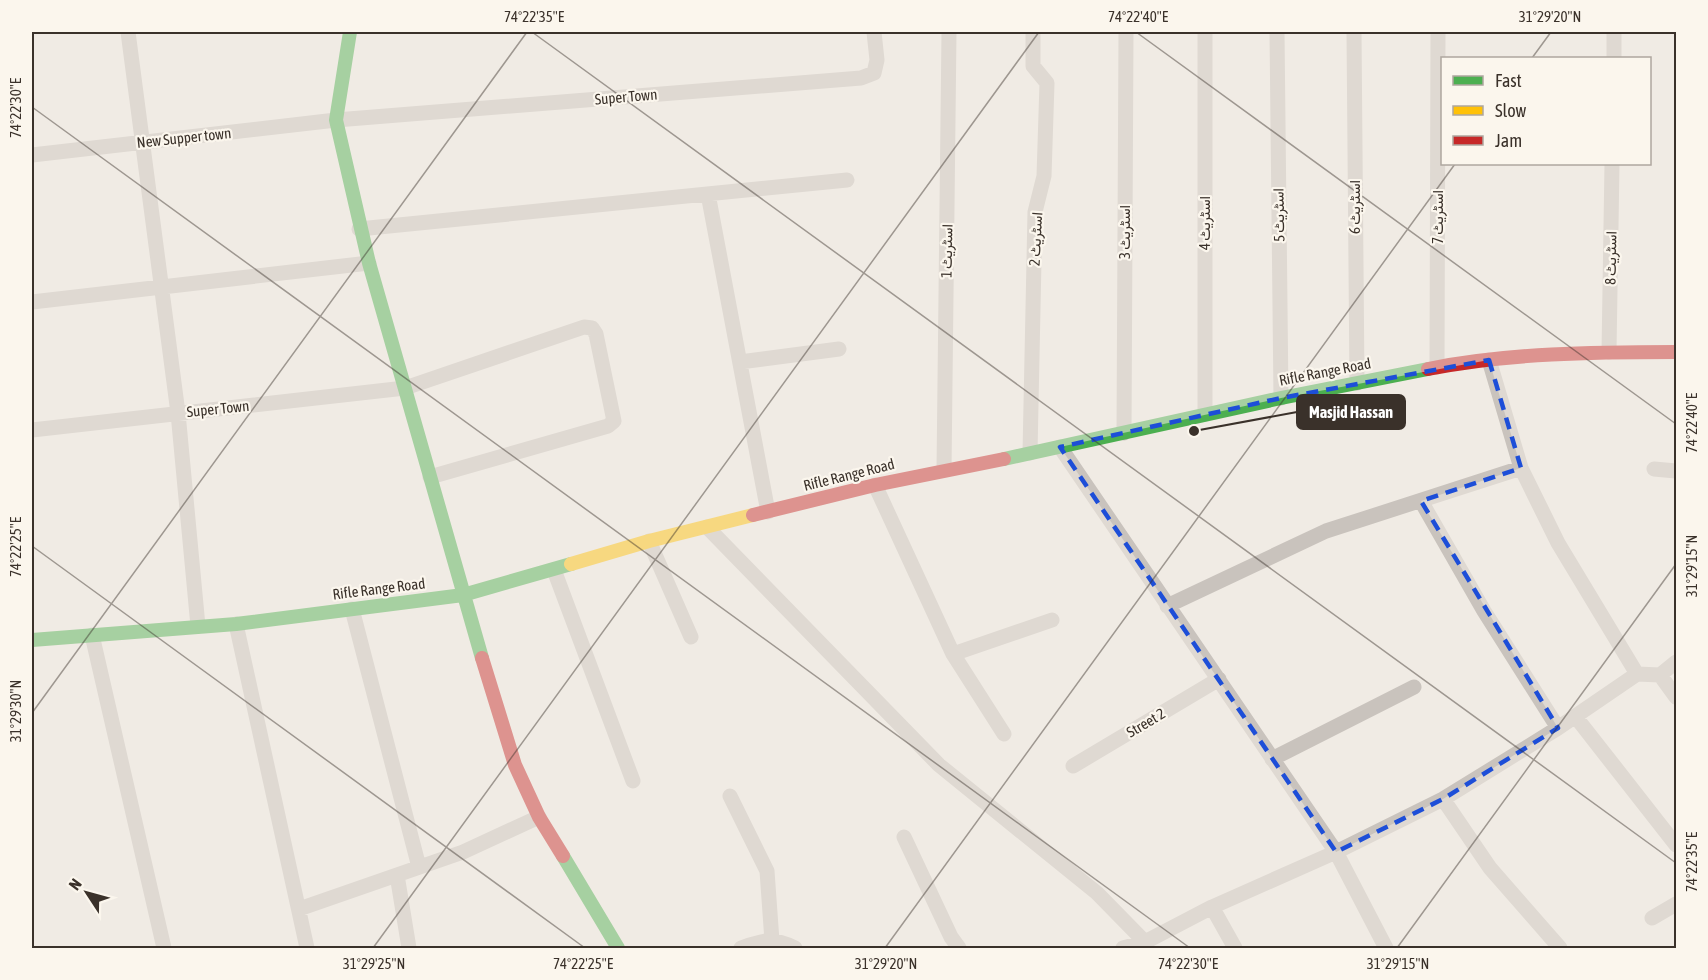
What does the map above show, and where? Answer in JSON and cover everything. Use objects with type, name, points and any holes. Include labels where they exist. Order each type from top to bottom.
[{"type":"street","points":[[128,32],[178,413],[198,626]]},
{"type":"street","points":[[350,32],[336,120],[369,263],[463,595],[515,765],[539,817],[618,948]]},
{"type":"street","name":"Super Town","points":[[336,120],[861,78],[874,73],[877,60],[874,32]]},
{"type":"street","name":"اسٹریٹ 1","points":[[944,470],[949,32]]},
{"type":"street","name":"اسٹریٹ 2","points":[[1030,453],[1035,212],[1044,176],[1047,83],[1033,66],[1033,32]]},
{"type":"street","name":"اسٹریٹ 3","points":[[1124,433],[1126,32]]},
{"type":"street","name":"اسٹریٹ 4","points":[[1205,32],[1205,414]]},
{"type":"street","name":"اسٹریٹ 5","points":[[1277,32],[1281,398]]},
{"type":"street","name":"اسٹریٹ 6","points":[[1354,32],[1356,383]]},
{"type":"street","name":"اسٹریٹ 7","points":[[1437,367],[1438,32]]},
{"type":"street","points":[[1614,32],[1614,57]]},
{"type":"street","name":"New Supper town","points":[[32,155],[336,120]]},
{"type":"street","name":"اسٹریٹ 8","points":[[1609,352],[1612,165]]},
{"type":"street","points":[[360,229],[847,180]]},
{"type":"street","points":[[708,194],[768,512]]},
{"type":"street","points":[[32,302],[369,263]]},
{"type":"street","name":"Super Town","points":[[32,430],[405,388],[584,327],[592,328],[596,334],[614,421],[608,426],[430,477]]},
{"type":"street","points":[[740,362],[839,349]]},
{"type":"street","name":"Rifle Range Road","points":[[32,640],[236,624],[463,595],[649,541],[876,485],[1281,398],[1437,367],[1489,360],[1609,352],[1677,352]]},
{"type":"street","points":[[1489,360],[1521,468],[1558,543],[1637,674]]},
{"type":"street","points":[[1060,447],[1336,852],[1386,948]]},
{"type":"street","points":[[1167,606],[1326,531],[1521,468]]},
{"type":"street","points":[[1654,469],[1677,471]]},
{"type":"street","points":[[876,485],[953,654],[1004,734]]},
{"type":"street","points":[[1420,501],[1484,611],[1558,728]]},
{"type":"street","points":[[707,527],[939,765],[1097,893],[1146,945]]},
{"type":"street","points":[[649,541],[691,637]]},
{"type":"street","points":[[554,570],[633,782]]},
{"type":"street","points":[[352,609],[419,867]]},
{"type":"street","points":[[953,654],[1052,620]]},
{"type":"street","points":[[236,624],[307,948]]},
{"type":"street","points":[[93,635],[164,948]]},
{"type":"street","points":[[1123,948],[1146,945],[1212,907],[1336,852],[1443,799],[1558,728],[1637,674],[1660,675],[1677,662]]},
{"type":"street","points":[[1660,675],[1677,697]]},
{"type":"street","name":"Street 2","points":[[1073,766],[1219,680]]},
{"type":"street","points":[[1272,759],[1414,687]]},
{"type":"street","points":[[1575,716],[1677,845]]},
{"type":"street","points":[[730,796],[767,871],[772,940]]},
{"type":"street","points":[[1443,799],[1490,868],[1560,948]]},
{"type":"street","points":[[300,909],[463,852],[539,817]]},
{"type":"street","points":[[904,837],[946,927],[959,948]]},
{"type":"street","points":[[397,875],[409,948]]},
{"type":"street","points":[[1652,918],[1677,904]]},
{"type":"street","points":[[1212,907],[1235,948]]},
{"type":"street","points":[[741,948],[764,940],[780,941],[795,948]]},
{"type":"highlighted area","points":[[1489,360],[1521,468],[1421,501],[1558,728],[1443,799],[1336,852],[1060,447],[1281,398]]},
{"type":"traffic: fast","points":[[350,32],[336,120],[369,263],[482,658]]},
{"type":"traffic: fast","points":[[1004,459],[1281,398],[1428,369]]},
{"type":"traffic: fast","points":[[32,640],[236,624],[463,595],[571,564]]},
{"type":"traffic: fast","points":[[563,856],[618,948]]},
{"type":"traffic: slow","points":[[571,564],[649,541],[753,515]]},
{"type":"traffic: jam","points":[[1428,369],[1520,357],[1583,353],[1676,352]]},
{"type":"traffic: jam","points":[[753,515],[875,485],[1004,459]]},
{"type":"traffic: jam","points":[[482,658],[515,765],[539,817],[563,856]]},
{"type":"place","name":"Masjid Hassan","points":[[1194,431]]}]
